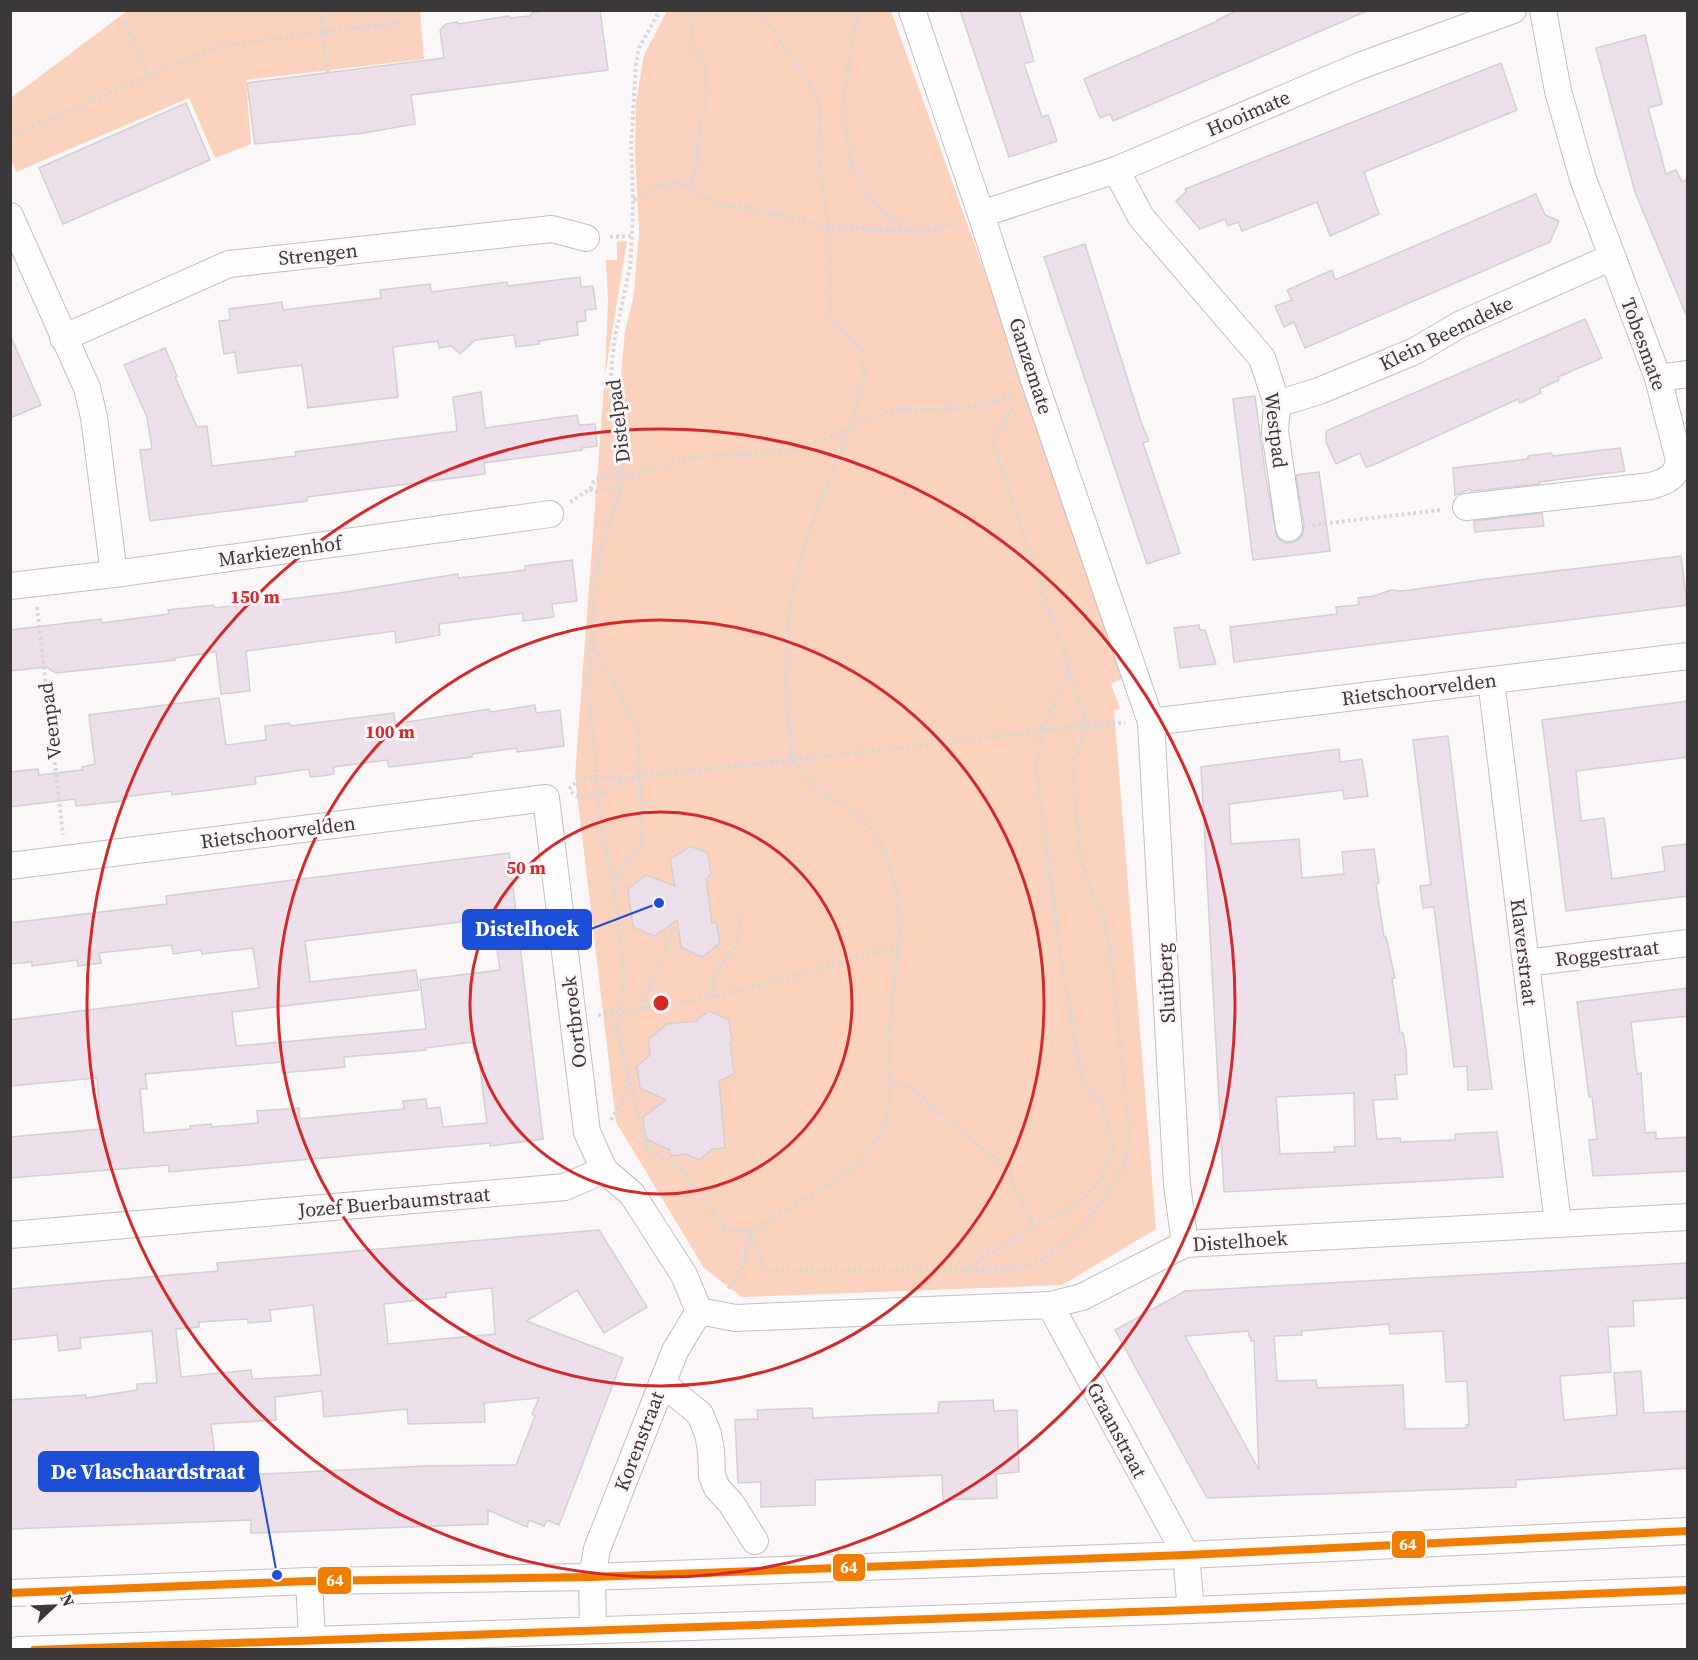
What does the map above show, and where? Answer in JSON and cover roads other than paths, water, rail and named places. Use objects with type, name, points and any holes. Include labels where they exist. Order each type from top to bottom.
[{"type":"street","name":"Ganzemate","points":[[912,10],[1034,380],[1151,722]]},
{"type":"street","name":"Hooimate","points":[[981,214],[1116,170],[1357,67],[1513,10]]},
{"type":"street","name":"Tobesmate","points":[[1466,507],[1651,486],[1673,477],[1678,470],[1679,460],[1658,378],[1583,178],[1558,91],[1543,10]]},
{"type":"street","name":"Westpad","points":[[1116,170],[1141,217],[1262,358],[1277,404],[1275,431],[1289,528]]},
{"type":"street","points":[[10,216],[87,388],[94,417],[114,574]]},
{"type":"street","name":"Strengen","points":[[63,338],[229,264],[552,229],[586,238]]},
{"type":"street","name":"Klein Beemdeke","points":[[1277,404],[1319,391],[1415,351],[1459,324],[1612,257]]},
{"type":"street","points":[[1658,378],[1688,375]]},
{"type":"street","name":"Markiezenhof","points":[[22,584],[114,574],[550,514]]},
{"type":"street","name":"Rietschoorvelden","points":[[1151,722],[1688,656]]},
{"type":"street","name":"Klaverstraat","points":[[1491,680],[1558,1224]]},
{"type":"street","name":"Sluitberg","points":[[1151,722],[1177,1185],[1185,1244]]},
{"type":"street","name":"Rietschoorvelden","points":[[10,866],[557,794]]},
{"type":"street","name":"Oortbroek","points":[[557,794],[587,1132],[604,1170]]},
{"type":"street","name":"Roggestraat","points":[[1526,963],[1688,943]]},
{"type":"street","points":[[604,1170],[632,1194],[684,1275],[699,1311]]},
{"type":"street","name":"Jozef Buerbaumstraat","points":[[10,1235],[565,1187],[604,1170]]},
{"type":"street","name":"Distelhoek","points":[[699,1311],[735,1318],[1050,1305],[1082,1297],[1185,1244],[1688,1217]]},
{"type":"street","name":"Graanstraat","points":[[1050,1305],[1186,1555]]},
{"type":"street","name":"Korenstraat","points":[[593,1630],[592,1577],[597,1549],[675,1351],[699,1311]]},
{"type":"street","points":[[662,1383],[700,1414],[708,1434],[712,1476],[717,1488],[731,1503],[755,1541]]},
{"type":"street","points":[[10,1593],[309,1581],[592,1577],[1186,1555],[1688,1531]]},
{"type":"street","points":[[1186,1555],[1191,1610]]},
{"type":"street","points":[[309,1581],[313,1644]]},
{"type":"street","points":[[19,1650],[313,1644],[593,1630],[1191,1610],[1688,1590]]},
{"type":"place","name":"Distelhoek","points":[[659,903]]},
{"type":"place","name":"De Vlaschaardstraat","points":[[277,1575]]}]
